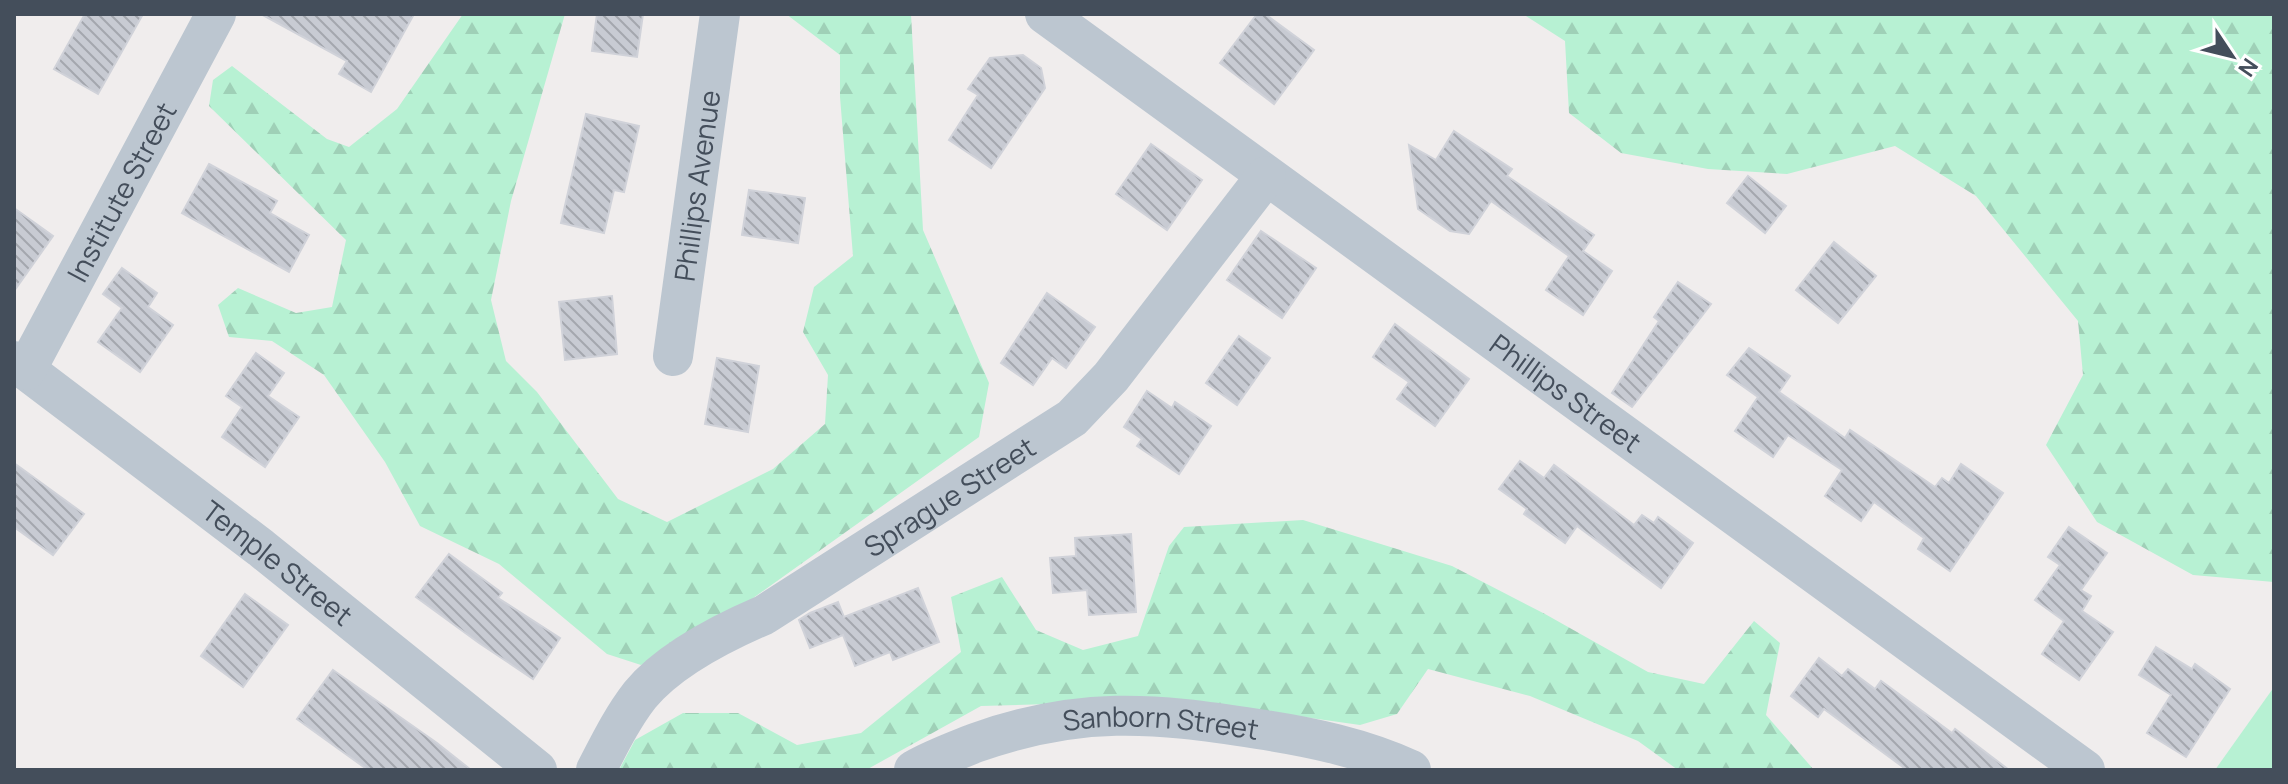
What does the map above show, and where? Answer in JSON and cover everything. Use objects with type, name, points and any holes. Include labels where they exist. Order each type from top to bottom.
[{"type":"street","name":"Institute Street","points":[[20,365],[216,14]]},
{"type":"street","name":"Phillips Avenue","points":[[673,356],[720,14]]},
{"type":"street","name":"Phillips Street","points":[[1045,14],[2085,770]]},
{"type":"street","name":"Sprague Street","points":[[596,770],[631,708],[663,674],[723,632],[764,615],[1072,418],[1111,377],[1266,176]]},
{"type":"street","name":"Temple Street","points":[[20,365],[261,548],[537,770]]},
{"type":"street","name":"Sanborn Street","points":[[914,770],[958,750],[1019,729],[1078,717],[1139,714],[1183,717],[1284,733],[1364,750],[1411,770]]},
{"type":"green space","points":[[463,14],[565,14],[511,201],[491,300],[506,361],[537,392],[618,499],[667,522],[773,469],[825,424],[828,375],[803,332],[814,287],[853,256],[840,97],[840,55],[786,14],[911,14],[923,230],[989,383],[979,437],[728,616],[641,665],[607,654],[499,564],[420,526],[385,462],[324,375],[272,341],[229,337],[218,305],[238,288],[296,313],[332,307],[346,240],[209,106],[213,80],[232,66],[327,139],[349,147],[397,109]]},
{"type":"green space","points":[[1523,14],[2274,14],[2274,582],[2193,575],[2097,522],[2046,445],[2083,375],[2078,321],[1976,196],[1895,146],[1787,174],[1708,169],[1621,153],[1569,113],[1565,41]]},
{"type":"green space","points":[[1303,520],[1452,566],[1648,672],[1704,684],[1754,621],[1780,643],[1766,715],[1814,770],[1678,770],[1638,741],[1530,696],[1428,669],[1397,714],[1360,725],[1185,700],[981,706],[866,770],[619,770],[635,740],[683,713],[738,713],[797,745],[861,733],[961,652],[951,597],[1002,577],[1036,630],[1083,650],[1138,636],[1169,546],[1184,527]]},
{"type":"green space","points":[[2274,687],[2274,770],[2215,770]]},
{"type":"building","points":[[85,14],[143,14],[98,94],[54,69]]},
{"type":"building","points":[[261,14],[414,14],[371,92],[339,74],[347,61]]},
{"type":"building","points":[[597,14],[643,14],[637,57],[592,51]]},
{"type":"building","points":[[1257,14],[1265,14],[1314,50],[1274,104],[1220,63]]},
{"type":"building","points":[[1023,55],[1041,68],[1045,88],[991,168],[949,140],[978,95],[968,89],[990,58]]},
{"type":"building","points":[[586,114],[639,126],[624,192],[614,190],[604,233],[561,223]]},
{"type":"building","points":[[1454,131],[1512,169],[1507,176],[1594,235],[1583,251],[1612,271],[1583,315],[1546,290],[1569,256],[1491,201],[1469,234],[1450,231],[1418,209],[1409,145],[1436,160]]},
{"type":"building","points":[[1151,144],[1202,180],[1167,230],[1116,194]]},
{"type":"building","points":[[209,164],[277,201],[270,213],[309,235],[289,272],[182,213]]},
{"type":"building","points":[[1748,176],[1786,206],[1765,233],[1727,203]]},
{"type":"building","points":[[749,190],[805,198],[798,243],[742,235]]},
{"type":"building","points":[[14,208],[53,236],[14,291]]},
{"type":"building","points":[[1261,231],[1316,268],[1282,318],[1227,280]]},
{"type":"building","points":[[1834,242],[1876,276],[1838,323],[1796,290]]},
{"type":"building","points":[[122,268],[157,293],[148,307],[173,325],[140,372],[98,342],[122,308],[103,294]]},
{"type":"building","points":[[1678,282],[1711,304],[1632,407],[1612,393],[1659,321],[1654,317]]},
{"type":"building","points":[[1047,293],[1095,327],[1066,368],[1052,358],[1033,385],[1001,363]]},
{"type":"building","points":[[612,296],[617,354],[565,360],[559,302]]},
{"type":"building","points":[[1395,324],[1469,379],[1435,426],[1397,399],[1409,382],[1373,357]]},
{"type":"building","points":[[1239,336],[1270,358],[1237,405],[1206,383]]},
{"type":"building","points":[[1749,348],[1790,376],[1779,392],[1845,438],[1850,430],[1935,487],[1942,478],[1949,483],[1961,464],[2003,493],[1950,571],[1918,549],[1924,538],[1874,502],[1861,521],[1825,496],[1842,470],[1788,435],[1773,457],[1735,431],[1758,397],[1727,375]]},
{"type":"building","points":[[256,353],[284,373],[268,396],[299,417],[265,467],[222,437],[242,407],[226,396]]},
{"type":"building","points":[[717,358],[759,366],[748,432],[705,424]]},
{"type":"building","points":[[1147,391],[1172,408],[1175,402],[1211,426],[1179,474],[1137,446],[1142,439],[1124,427]]},
{"type":"building","points":[[1520,461],[1544,478],[1554,465],[1634,525],[1642,515],[1654,523],[1658,517],[1693,543],[1661,588],[1577,526],[1565,543],[1524,514],[1527,509],[1499,489]]},
{"type":"building","points":[[14,463],[84,514],[53,555],[14,527]]},
{"type":"building","points":[[2069,527],[2107,553],[2081,590],[2091,596],[2082,611],[2113,632],[2079,680],[2042,654],[2064,621],[2035,600],[2060,565],[2048,557]]},
{"type":"building","points":[[1131,534],[1136,612],[1089,615],[1087,590],[1053,593],[1050,558],[1076,556],[1075,538]]},
{"type":"building","points":[[449,554],[502,593],[498,598],[560,638],[533,679],[416,597]]},
{"type":"building","points":[[918,588],[939,642],[893,660],[890,652],[855,666],[843,635],[810,648],[799,620],[810,613],[838,602],[844,617]]},
{"type":"building","points":[[245,594],[288,625],[243,687],[201,656]]},
{"type":"building","points":[[2156,647],[2192,669],[2195,664],[2230,689],[2186,757],[2147,733],[2171,695],[2139,675]]},
{"type":"building","points":[[1819,658],[1842,676],[1848,669],[1875,689],[1881,681],[1952,733],[1955,729],[2009,770],[1907,770],[1824,709],[1818,717],[1791,696]]},
{"type":"building","points":[[333,670],[471,770],[368,770],[297,719]]}]
